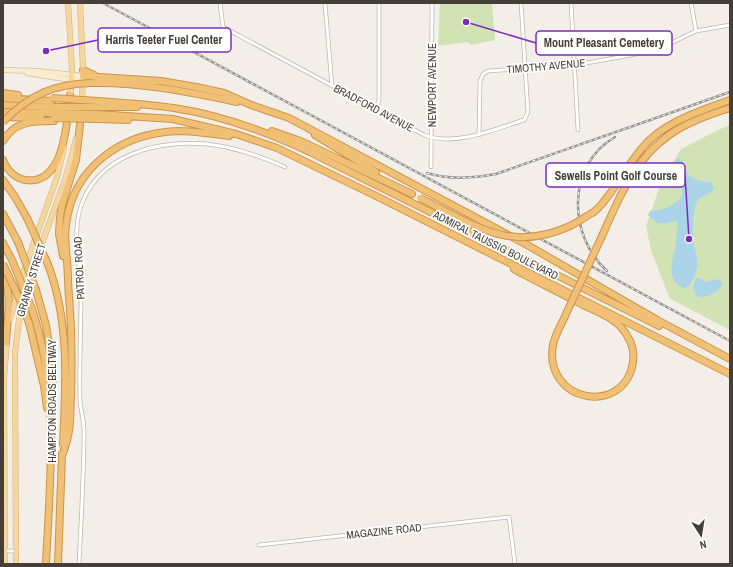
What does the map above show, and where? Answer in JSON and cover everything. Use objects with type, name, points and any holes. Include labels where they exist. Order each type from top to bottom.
[{"type":"highway","points":[[83,75],[182,84],[224,93],[289,118],[536,250],[659,321],[730,359]]},
{"type":"highway","points":[[3,122],[18,107],[40,93],[64,86],[91,83],[166,88],[251,104]]},
{"type":"highway","points":[[3,93],[53,110],[68,119],[96,116]]},
{"type":"highway","points":[[72,97],[118,108],[159,106],[187,110],[263,128],[303,142],[488,232],[516,237],[550,234],[572,225],[594,212],[606,200],[644,146],[660,132],[695,112],[730,100]]},
{"type":"highway","points":[[3,141],[12,130],[23,124],[39,121],[72,97]]},
{"type":"highway","points":[[3,160],[7,168],[13,174],[24,180],[40,179],[52,171],[58,160],[72,97]]},
{"type":"highway","points":[[3,98],[53,110]]},
{"type":"highway","points":[[3,117],[97,104]]},
{"type":"highway","points":[[3,106],[192,124],[250,138]]},
{"type":"highway","points":[[496,257],[521,273],[605,315],[620,327],[632,345],[634,360],[626,380],[616,390],[603,396],[589,397],[575,393],[569,389],[559,379],[553,365],[552,351],[556,337],[566,314],[602,236],[625,185],[636,167],[660,141],[684,126],[730,108]]},
{"type":"highway","points":[[3,112],[53,110]]},
{"type":"highway","points":[[270,111],[306,129],[412,194]]},
{"type":"highway","points":[[236,122],[308,151],[730,362]]},
{"type":"highway","points":[[68,277],[59,234],[62,205],[76,160],[80,125]]},
{"type":"highway","points":[[62,456],[70,429],[71,393],[71,353],[65,232],[68,211],[73,196],[82,179],[94,165],[108,153],[122,144],[139,137],[168,132],[199,132],[250,138]]},
{"type":"highway","name":"ADMIRAL TAUSSIG BOULEVARD","points":[[250,138],[297,157],[730,374]]},
{"type":"highway","name":"HAMPTON ROADS BELTWAY","points":[[3,180],[27,218],[48,262],[60,306],[64,345],[65,392],[58,555],[59,564]]},
{"type":"highway","points":[[3,214],[18,242],[36,290],[46,325],[54,391],[54,414],[51,440]]},
{"type":"highway","name":"HAMPTON ROADS BELTWAY","points":[[3,243],[12,260],[32,310],[40,334],[46,362],[51,412],[46,564]]},
{"type":"highway","points":[[3,264],[20,298],[29,323],[44,386],[48,412],[50,462]]},
{"type":"highway","points":[[3,272],[7,282],[9,295],[6,343]]},
{"type":"main road","name":"GRANBY STREET","points":[[5,564],[4,385],[6,343],[16,297],[57,177],[68,129],[72,97],[68,3]]},
{"type":"main road","name":"GRANBY STREET","points":[[16,564],[15,354],[19,320],[31,272],[65,180],[80,125],[83,75],[80,3]]},
{"type":"main road","points":[[3,70],[21,72],[37,71],[71,77],[83,75]]},
{"type":"street","name":"BRADFORD AVENUE","points":[[220,3],[223,27],[376,110],[432,138],[457,138],[479,135],[524,120],[528,112],[526,68]]},
{"type":"street","points":[[325,3],[332,86]]},
{"type":"street","points":[[376,110],[379,100],[379,3]]},
{"type":"street","name":"NEWPORT AVENUE","points":[[431,167],[432,3]]},
{"type":"street","points":[[521,3],[526,68]]},
{"type":"street","points":[[571,3],[578,130]]},
{"type":"street","points":[[691,3],[696,31]]},
{"type":"street","name":"TIMOTHY AVENUE","points":[[479,135],[480,81],[484,74],[492,70],[575,66],[648,52],[667,45],[696,31],[730,26]]},
{"type":"street","name":"PATROL ROAD","points":[[79,564],[84,429],[80,402],[81,294],[77,230],[80,208],[90,187],[110,166],[122,158],[146,149],[174,144],[208,144],[252,154],[285,167]]},
{"type":"street","name":"MAGAZINE ROAD","points":[[259,545],[509,517],[515,564]]},
{"type":"street","points":[[4,551],[17,551]]},
{"type":"green space","points":[[440,3],[492,3],[495,40],[471,45],[467,42],[438,46]]},
{"type":"green space","points":[[730,125],[730,330],[670,299],[651,251],[646,226],[662,180],[681,149]]},
{"type":"water","points":[[680,158],[687,174],[696,180],[711,182],[714,189],[701,197],[696,203],[693,218],[693,237],[697,267],[691,283],[685,288],[678,285],[672,275],[672,261],[675,250],[678,225],[677,222],[658,223],[648,215],[650,211],[663,209],[672,205],[682,196],[680,183],[671,174],[672,166],[677,159]]},
{"type":"water","points":[[696,278],[700,278],[705,282],[719,279],[722,282],[722,286],[711,295],[704,297],[697,296],[693,290]]},
{"type":"railway","points":[[103,3],[730,341]]},
{"type":"railway","points":[[427,173],[444,177],[462,178],[496,174],[730,92]]},
{"type":"railway","points":[[607,271],[594,256],[585,239],[579,221],[578,201],[581,182],[588,165],[599,149],[615,137]]},
{"type":"place","name":"Mount Pleasant Cemetery","points":[[466,22]]},
{"type":"place","name":"Harris Teeter Fuel Center","points":[[46,51]]},
{"type":"place","name":"Sewells Point Golf Course","points":[[689,239]]}]
